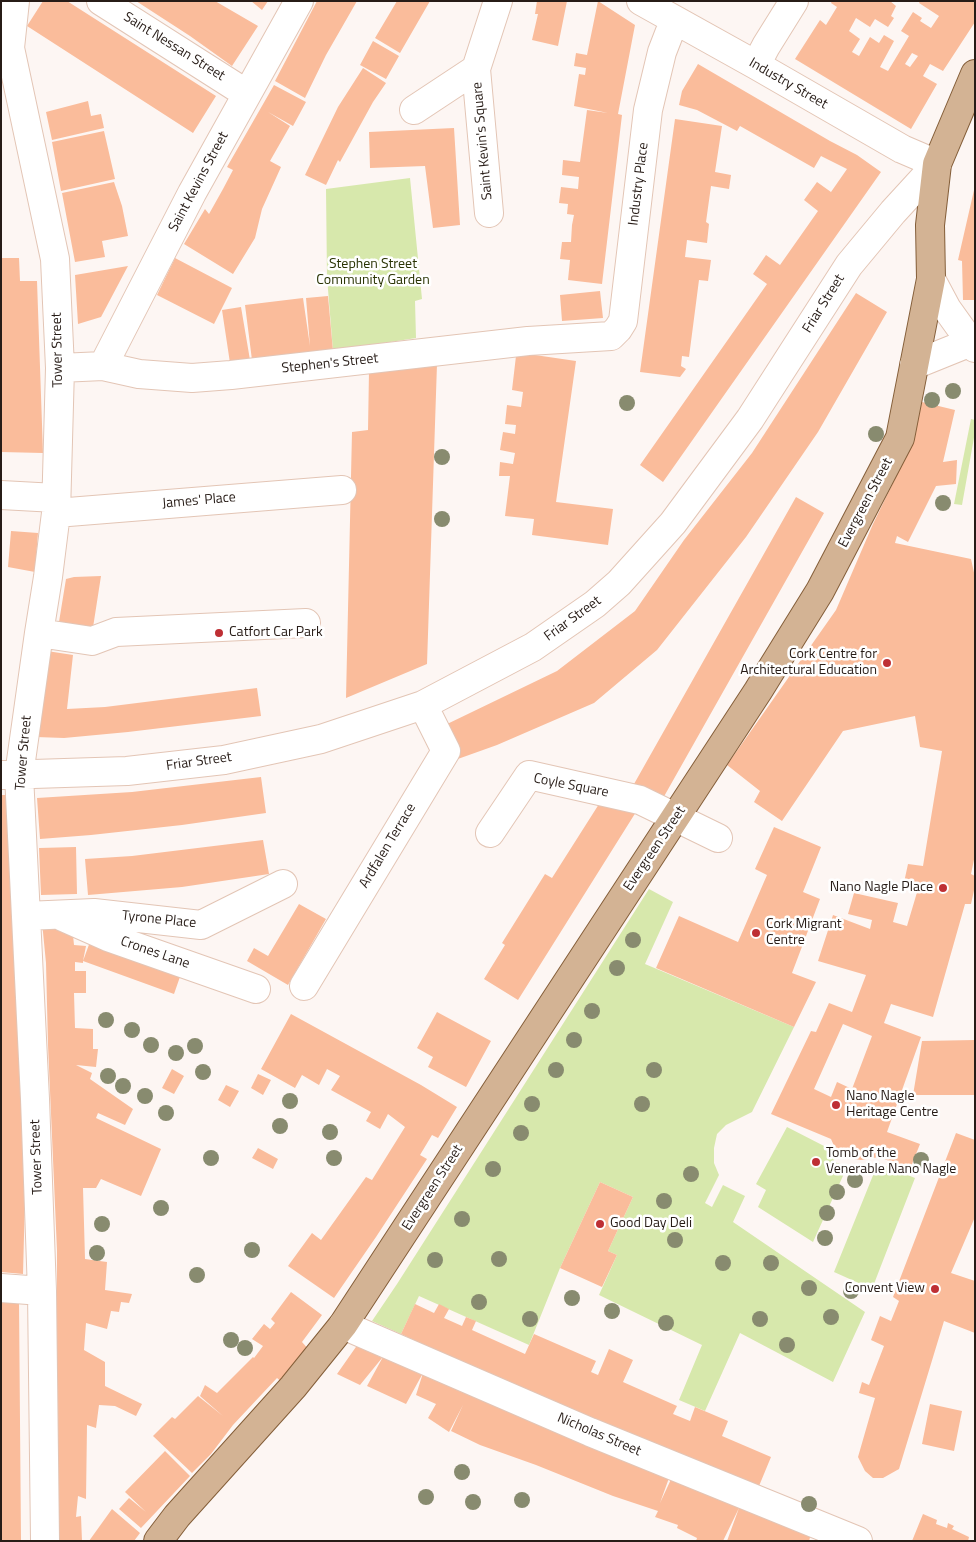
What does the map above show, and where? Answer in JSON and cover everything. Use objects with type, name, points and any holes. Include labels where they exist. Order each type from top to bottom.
[{"type":"main road","name":"Evergreen Street","points":[[158,1541],[177,1516],[293,1387],[342,1325],[758,692],[820,591],[900,438],[930,279],[930,225],[937,164],[975,74]]},
{"type":"street","name":"Tower Street","points":[[15,1],[6,48],[55,259],[60,368],[56,505],[48,577],[39,633],[10,775],[26,916],[35,1100],[42,1291],[45,1541]]},
{"type":"street","name":"Saint Nessan Street","points":[[101,1],[247,94]]},
{"type":"street","name":"Saint Kevins Street","points":[[103,366],[192,193],[299,1]]},
{"type":"street","name":"Saint Kevin's Square","points":[[489,213],[476,69],[498,1]]},
{"type":"street","name":"Industry Street","points":[[641,1],[902,150],[937,164]]},
{"type":"street","points":[[756,65],[794,1]]},
{"type":"street","name":"Industry Place","points":[[600,337],[611,336],[623,321],[648,110],[662,52],[674,20]]},
{"type":"street","name":"Saint Kevin's Square","points":[[414,110],[476,69]]},
{"type":"street","name":"Friar Street","points":[[10,775],[127,771],[224,760],[321,739],[423,705],[533,647],[595,604],[619,583],[673,523],[750,420],[848,265],[937,164]]},
{"type":"street","points":[[914,365],[973,345],[947,309],[930,279]]},
{"type":"street","name":"Stephen's Street","points":[[60,368],[103,366],[139,374],[192,378],[528,341],[600,337]]},
{"type":"street","name":"James' Place","points":[[1,495],[56,505],[342,490]]},
{"type":"street","points":[[39,633],[92,641],[116,632],[306,623]]},
{"type":"street","name":"Ardfalen Terrace","points":[[304,986],[446,751],[423,705]]},
{"type":"street","name":"Coyle Square","points":[[490,833],[529,775],[640,800],[676,816]]},
{"type":"street","points":[[676,816],[718,838]]},
{"type":"street","name":"Tyrone Place","points":[[26,916],[94,913],[201,925],[283,884]]},
{"type":"street","name":"Crones Lane","points":[[55,914],[108,937],[256,989]]},
{"type":"street","points":[[1,1288],[42,1291]]},
{"type":"street","name":"Nicholas Street","points":[[342,1325],[590,1432],[858,1541]]},
{"type":"green space","name":"Stephen Street Community Garden","points":[[410,178],[422,299],[415,301],[416,338],[333,351],[327,277],[326,189]]},
{"type":"green space","points":[[971,419],[975,420],[975,432],[962,505],[954,504]]},
{"type":"green space","points":[[649,889],[673,902],[645,964],[794,1027],[752,1112],[726,1125],[717,1134],[714,1148],[714,1163],[719,1175],[705,1203],[712,1207],[723,1185],[745,1196],[733,1222],[865,1312],[833,1382],[740,1333],[705,1411],[679,1400],[702,1345],[599,1295],[617,1255],[608,1251],[633,1197],[600,1182],[560,1268],[529,1345],[419,1296],[401,1334],[372,1321]]},
{"type":"green space","points":[[787,1127],[826,1147],[835,1162],[847,1167],[813,1242],[758,1207],[766,1190],[756,1184]]},
{"type":"green space","points":[[878,1163],[915,1178],[872,1289],[834,1272]]},
{"type":"building","points":[[43,1],[67,1],[216,96],[193,133],[27,26]]},
{"type":"building","points":[[136,1],[215,1],[258,26],[232,66]]},
{"type":"building","points":[[251,1],[268,1],[262,10]]},
{"type":"building","points":[[317,1],[357,1],[326,55],[305,98],[275,81]]},
{"type":"building","points":[[397,1],[430,1],[400,53],[375,38]]},
{"type":"building","points":[[537,1],[567,1],[558,46],[532,40],[538,14],[535,14]]},
{"type":"building","points":[[598,1],[635,25],[618,114],[622,115],[602,284],[568,280],[570,260],[560,259],[562,242],[571,242],[574,215],[567,214],[568,204],[559,203],[561,187],[578,189],[579,177],[562,175],[563,160],[580,162],[587,110],[608,113],[574,106],[579,74],[585,75],[586,68],[574,66],[576,53],[587,55]]},
{"type":"building","points":[[832,1],[890,1],[896,6],[891,16],[894,18],[888,27],[875,19],[870,27],[856,18],[849,31],[860,39],[852,52],[859,56],[870,37],[879,43],[884,35],[894,41],[880,67],[888,71],[909,36],[901,31],[913,12],[922,18],[920,21],[931,28],[939,16],[919,3],[920,1],[975,1],[975,22],[943,71],[930,64],[923,76],[937,84],[911,129],[795,59],[820,20],[826,25],[837,7],[831,3]],"holes":[[[912,53],[918,56],[910,67],[905,64]]]},
{"type":"building","points":[[373,41],[399,56],[386,79],[360,65]]},
{"type":"building","points":[[698,64],[857,155],[881,172],[663,482],[640,465],[767,284],[753,274],[766,255],[780,265],[818,211],[804,200],[817,182],[831,192],[847,169],[821,156],[814,168],[740,126],[737,131],[697,110],[679,105],[682,91]]},
{"type":"building","points":[[363,68],[386,83],[373,102],[340,162],[338,160],[326,185],[305,175],[338,107]]},
{"type":"building","points":[[274,85],[306,102],[293,126],[268,112],[290,126],[270,161],[281,167],[262,209],[255,238],[233,274],[184,244],[205,209],[209,214],[233,170],[227,167]]},
{"type":"building","points":[[88,101],[91,116],[101,114],[104,128],[52,140],[46,112]]},
{"type":"building","points":[[675,119],[722,126],[715,172],[731,175],[729,189],[711,186],[706,222],[709,224],[707,243],[687,240],[685,257],[711,260],[708,281],[699,280],[689,357],[682,356],[681,366],[686,369],[680,377],[640,372]]},
{"type":"building","points":[[454,128],[460,225],[433,228],[425,166],[370,168],[369,132]]},
{"type":"building","points":[[104,131],[115,179],[61,191],[52,142]]},
{"type":"building","points":[[114,182],[122,206],[128,236],[102,241],[105,257],[75,262],[62,193]]},
{"type":"building","points":[[974,190],[975,300],[963,300],[962,261],[958,260]]},
{"type":"building","points":[[1,258],[19,258],[20,281],[37,281],[43,453],[1,452]]},
{"type":"building","points":[[175,258],[232,288],[214,324],[157,295]]},
{"type":"building","points":[[128,266],[101,317],[78,324],[75,275]]},
{"type":"building","points":[[600,291],[603,318],[562,321],[560,295]]},
{"type":"building","points":[[856,293],[887,312],[818,432],[746,537],[657,650],[594,703],[497,745],[455,760],[443,726],[557,671],[635,611],[684,540],[752,453]]},
{"type":"building","points":[[328,296],[333,351],[252,360],[245,305],[303,298],[310,346],[306,298]]},
{"type":"building","points":[[241,307],[250,360],[230,363],[222,310]]},
{"type":"building","points":[[528,354],[576,361],[556,502],[613,509],[608,545],[532,535],[534,519],[505,516],[510,476],[499,476],[500,462],[513,464],[515,453],[500,450],[503,432],[515,434],[516,425],[505,424],[507,405],[521,407],[523,392],[512,390],[516,356]]},
{"type":"building","points":[[437,364],[427,664],[346,698],[352,432],[368,430],[369,371]]},
{"type":"building","points":[[922,402],[955,410],[943,462],[957,460],[956,484],[936,486],[908,542],[897,536],[895,543],[971,559],[975,577],[975,855],[971,874],[975,876],[975,886],[971,904],[965,904],[933,1017],[891,1004],[884,1023],[921,1037],[887,1132],[920,1144],[910,1169],[879,1157],[861,1160],[839,1157],[831,1139],[771,1114],[811,1031],[816,1032],[829,1003],[852,1012],[866,975],[818,961],[833,915],[870,929],[872,920],[848,914],[854,893],[898,903],[893,922],[907,926],[918,889],[903,887],[908,864],[923,866],[942,751],[920,747],[915,716],[843,731],[782,821],[754,802],[760,791],[727,765],[836,610],[873,524],[909,450]],"holes":[[[843,1024],[872,1036],[852,1089],[837,1082],[831,1097],[814,1089]]]},
{"type":"building","points":[[796,497],[824,513],[662,800],[634,784]]},
{"type":"building","points":[[11,531],[38,533],[35,572],[8,567]]},
{"type":"building","points":[[101,576],[92,634],[58,628],[66,579]]},
{"type":"building","points":[[47,651],[73,655],[67,709],[105,707],[257,688],[261,716],[64,738],[36,737]]},
{"type":"building","points":[[261,777],[266,813],[182,825],[40,839],[37,798],[132,792]]},
{"type":"building","points":[[606,793],[636,812],[518,1000],[484,979],[505,945],[502,943],[545,874],[552,878]]},
{"type":"building","points":[[1,795],[6,795],[27,1120],[23,1274],[1,1272]]},
{"type":"building","name":"Nano Nagle Place","points":[[774,827],[821,847],[803,892],[820,899],[792,973],[816,982],[794,1027],[656,968],[679,916],[738,942],[767,875],[755,869]]},
{"type":"building","points":[[263,840],[269,874],[182,887],[88,895],[85,859],[132,856]]},
{"type":"building","points":[[76,847],[77,894],[41,895],[39,848]]},
{"type":"building","points":[[299,904],[326,919],[288,985],[247,961],[254,948],[268,956]]},
{"type":"building","points":[[42,922],[73,935],[74,945],[86,946],[83,963],[75,962],[75,971],[86,971],[86,993],[74,993],[75,1028],[93,1029],[93,1049],[98,1049],[96,1067],[76,1065],[92,1073],[90,1079],[133,1109],[125,1125],[98,1113],[96,1118],[161,1149],[141,1196],[101,1179],[96,1188],[83,1188],[85,1259],[107,1262],[105,1290],[132,1294],[129,1303],[121,1302],[119,1312],[111,1311],[107,1329],[86,1323],[84,1350],[105,1362],[105,1386],[142,1404],[136,1416],[115,1406],[99,1405],[96,1428],[87,1425],[86,1499],[78,1496],[76,1517],[81,1516],[82,1541],[57,1541],[57,1251],[46,963]]},
{"type":"building","points":[[91,939],[182,971],[174,994],[83,961]]},
{"type":"building","points":[[437,1012],[491,1041],[466,1087],[428,1067],[433,1057],[417,1048]]},
{"type":"building","points":[[291,1014],[421,1085],[457,1107],[438,1138],[432,1135],[420,1155],[427,1159],[334,1298],[288,1266],[312,1233],[321,1240],[366,1177],[372,1180],[405,1127],[388,1114],[380,1129],[366,1121],[371,1112],[331,1090],[340,1076],[327,1069],[319,1085],[302,1075],[295,1088],[261,1069]]},
{"type":"building","points":[[975,1040],[975,1095],[913,1095],[922,1041]]},
{"type":"building","points":[[172,1069],[184,1076],[174,1094],[162,1088]]},
{"type":"building","points":[[258,1074],[271,1080],[263,1095],[251,1088]]},
{"type":"building","points":[[226,1085],[239,1091],[230,1107],[218,1100]]},
{"type":"building","name":"Convent View","points":[[956,1133],[975,1140],[975,1217],[951,1273],[975,1281],[975,1333],[944,1321],[899,1469],[883,1478],[873,1478],[865,1471],[858,1457],[875,1398],[859,1393],[862,1382],[869,1385],[884,1346],[871,1340],[880,1316],[891,1321],[899,1301],[893,1297]]},
{"type":"building","points":[[258,1148],[278,1159],[273,1169],[252,1158]]},
{"type":"building","name":"Good Day Deli","points":[[600,1182],[633,1197],[608,1251],[617,1255],[602,1287],[560,1268]]},
{"type":"building","points":[[291,1292],[322,1315],[302,1342],[310,1351],[283,1383],[277,1378],[192,1473],[153,1436],[172,1417],[175,1419],[198,1396],[223,1416],[200,1396],[205,1385],[217,1393],[254,1358],[263,1346],[252,1339],[264,1324],[270,1329],[275,1323],[271,1319]]},
{"type":"building","points":[[1,1302],[19,1302],[21,1541],[1,1541]]},
{"type":"building","points":[[415,1304],[434,1313],[439,1304],[449,1309],[444,1318],[462,1326],[466,1317],[476,1321],[472,1330],[525,1354],[534,1334],[596,1361],[591,1372],[598,1375],[609,1349],[633,1360],[623,1382],[677,1406],[673,1414],[690,1421],[695,1407],[728,1421],[722,1436],[771,1457],[759,1486],[496,1379],[401,1334]]},
{"type":"building","points":[[358,1344],[382,1358],[360,1385],[337,1374]]},
{"type":"building","points":[[384,1355],[423,1373],[406,1404],[367,1386]]},
{"type":"building","points":[[423,1373],[669,1478],[660,1503],[673,1475],[811,1534],[809,1541],[727,1541],[739,1508],[723,1541],[696,1541],[697,1538],[677,1528],[678,1525],[655,1517],[658,1511],[613,1496],[480,1445],[451,1431],[463,1405],[449,1432],[428,1418],[436,1404],[416,1395]]},
{"type":"building","points":[[930,1404],[962,1411],[954,1451],[922,1444]]},
{"type":"building","points":[[165,1451],[190,1476],[141,1528],[119,1509],[129,1498],[146,1512],[125,1492]]},
{"type":"building","points":[[112,1509],[140,1533],[134,1541],[89,1541]]},
{"type":"building","points":[[923,1514],[937,1520],[936,1524],[947,1528],[948,1523],[954,1526],[952,1529],[969,1537],[968,1541],[912,1541]]},
{"type":"place","name":"Catfort Car Park","points":[[219,633]]},
{"type":"place","name":"Cork Centre for Architectural Education","points":[[887,663]]},
{"type":"place","name":"Nano Nagle Place","points":[[943,888]]},
{"type":"place","name":"Cork Migrant Centre","points":[[756,933]]},
{"type":"place","name":"Nano Nagle Heritage Centre","points":[[836,1105]]},
{"type":"place","name":"Tomb of the Venerable Nano Nagle","points":[[816,1162]]},
{"type":"place","name":"Good Day Deli","points":[[600,1224]]},
{"type":"place","name":"Convent View","points":[[935,1289]]}]
